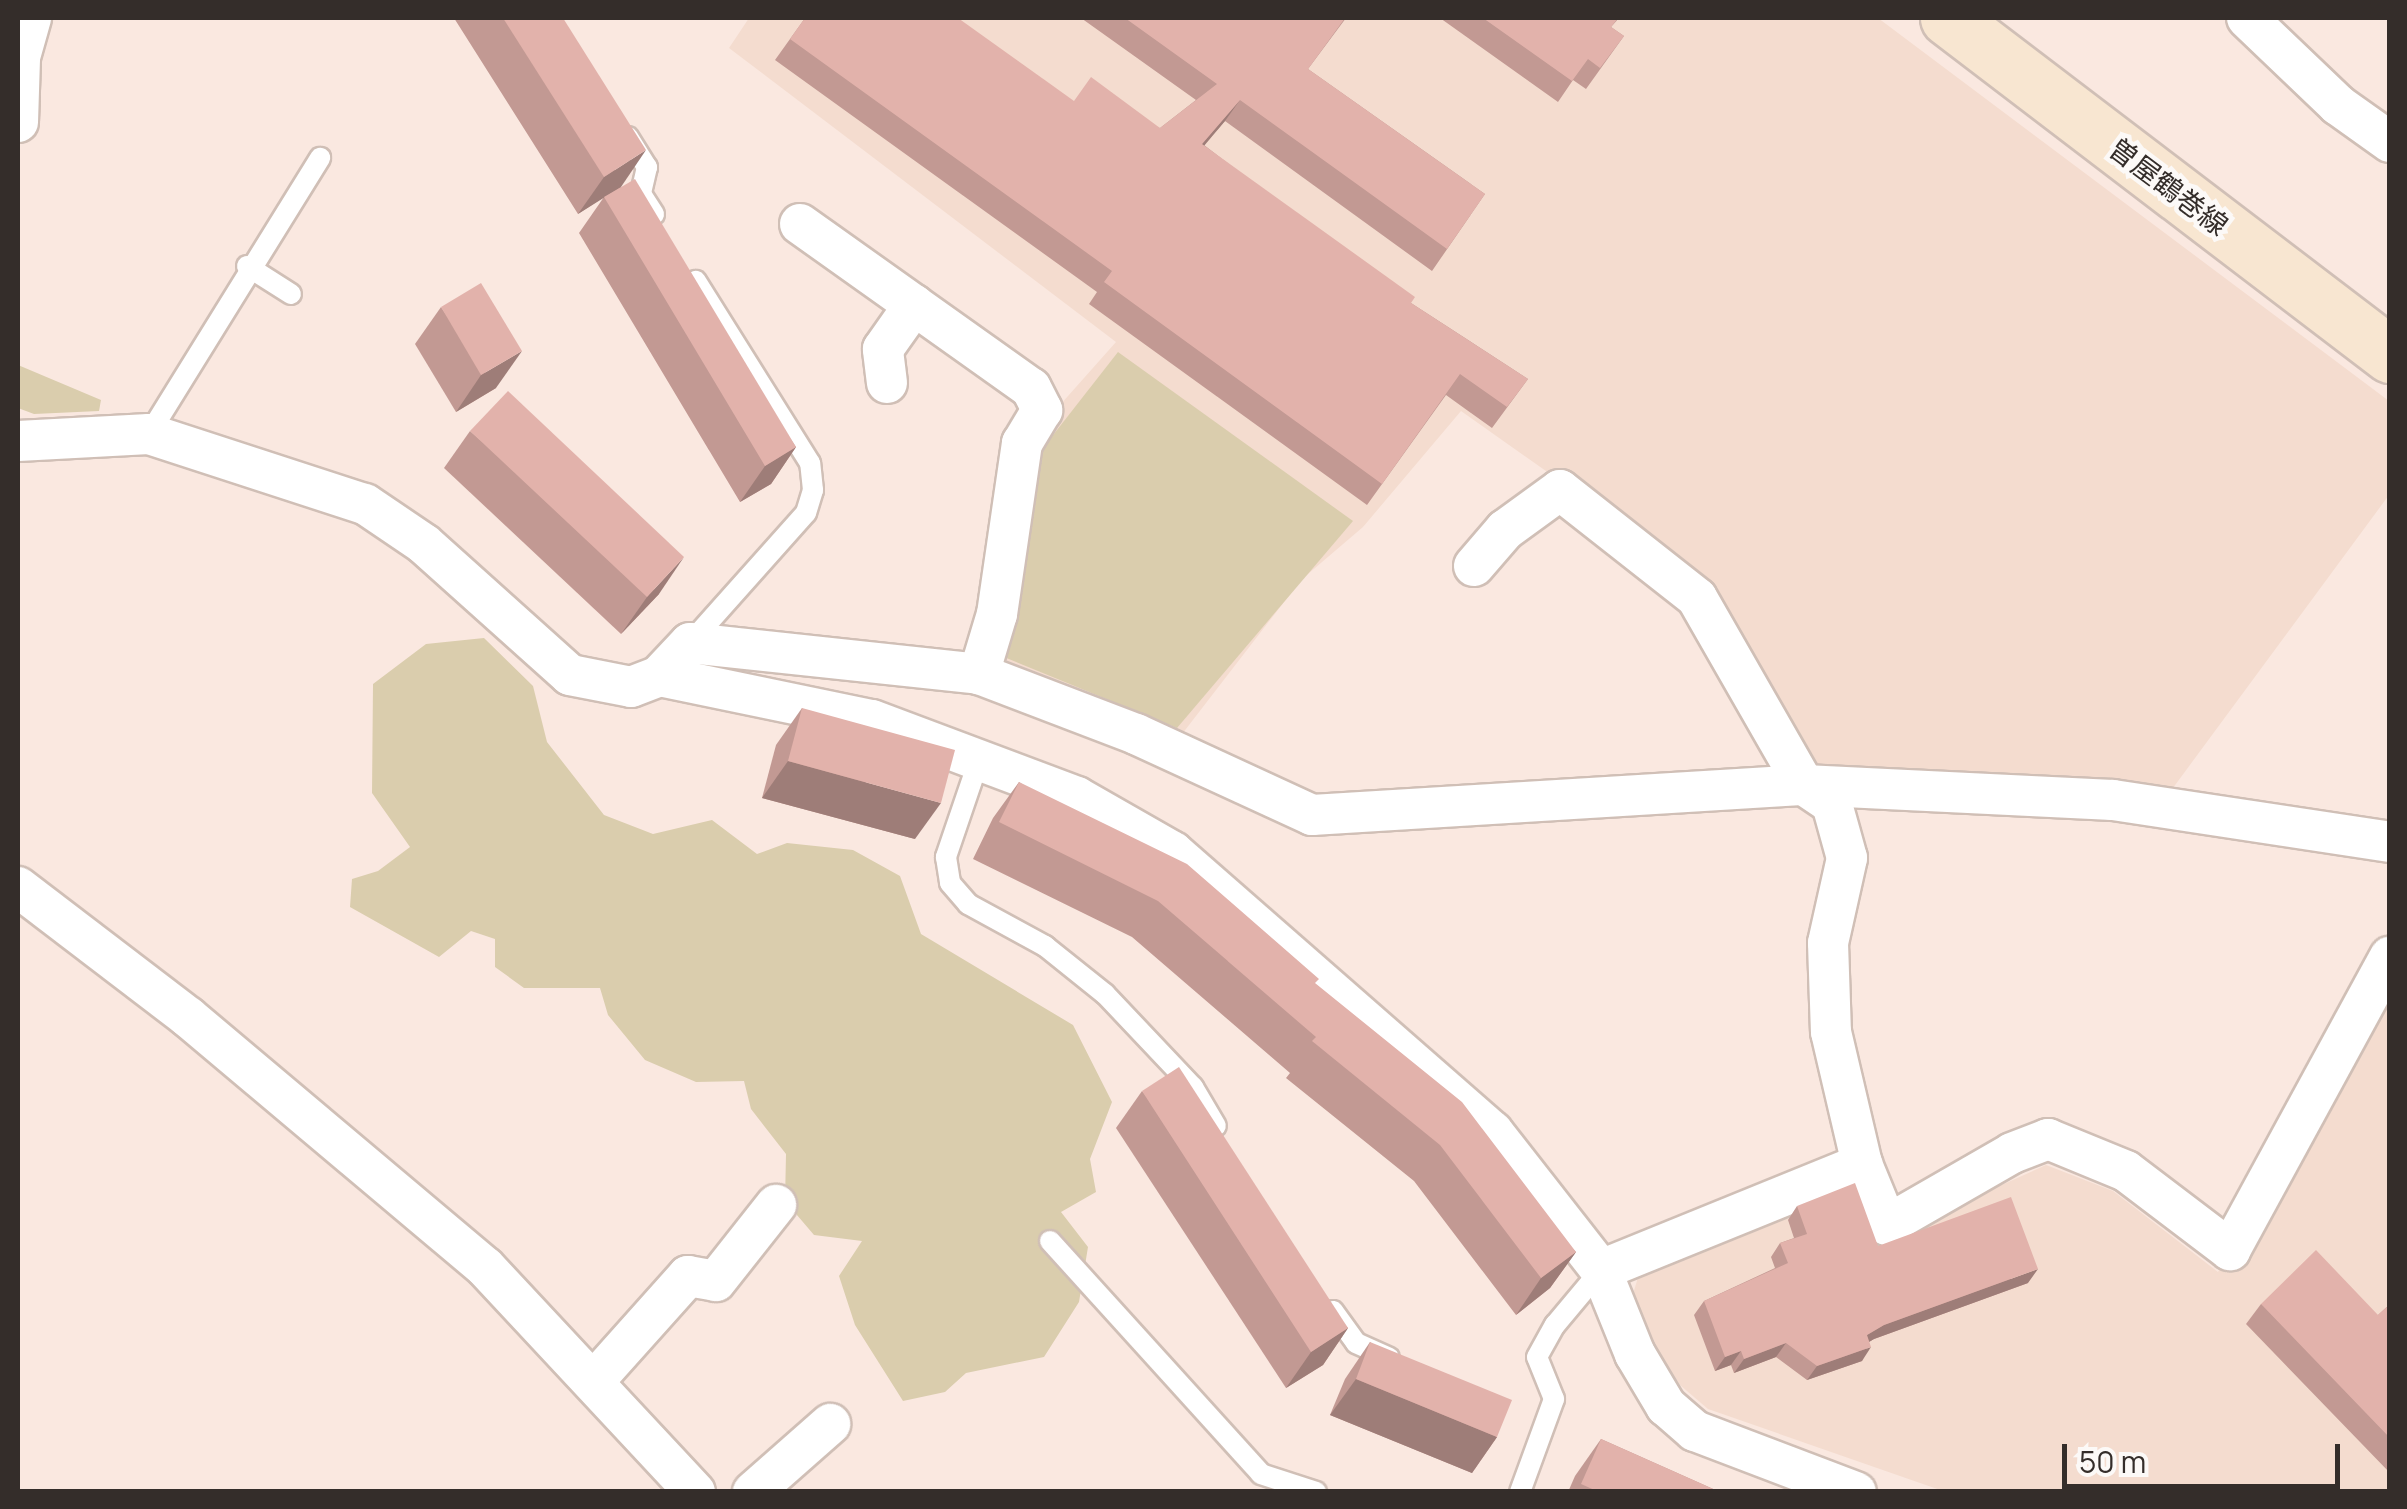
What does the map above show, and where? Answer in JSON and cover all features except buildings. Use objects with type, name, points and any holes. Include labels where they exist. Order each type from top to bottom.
[{"type":"main road","name":"曽屋鶴巻線","points":[[1948,18],[2390,355]]},
{"type":"street","points":[[18,122],[20,58],[31,18]]},
{"type":"street","points":[[2247,18],[2338,105],[2390,142]]},
{"type":"street","points":[[800,224],[1031,388],[1042,410],[1022,443],[998,614],[980,674]]},
{"type":"street","points":[[887,382],[883,349],[914,305]]},
{"type":"street","points":[[18,440],[148,434],[365,504],[424,544],[570,675],[631,687],[659,676],[690,643],[980,674],[1136,734],[1312,814],[1804,785],[2114,800],[2390,842]]},
{"type":"street","points":[[1474,566],[1505,530],[1560,490],[1697,598],[1804,785],[1832,804],[1848,858],[1828,944],[1831,1032],[1862,1164],[1887,1225],[2012,1152],[2048,1139],[2126,1171],[2230,1250],[2390,957]]},
{"type":"street","points":[[659,676],[872,720],[980,757],[1078,797],[1172,852],[1494,1132],[1601,1270],[1635,1354],[1666,1406],[1695,1432],[1856,1492]]},
{"type":"street","points":[[18,887],[188,1017],[485,1267],[695,1492]]},
{"type":"street","points":[[1601,1270],[1862,1164]]},
{"type":"street","points":[[594,1381],[688,1276],[716,1281],[776,1205]]},
{"type":"street","points":[[754,1492],[830,1424]]},
{"type":"lane","points":[[615,117],[647,167],[641,194],[662,227]]},
{"type":"lane","points":[[148,434],[248,266],[320,158]]},
{"type":"lane","points":[[683,260],[810,464],[814,490],[806,513],[690,643]]},
{"type":"lane","points":[[248,266],[291,294]]},
{"type":"lane","points":[[980,757],[946,856],[950,883],[968,904],[1046,946],[1104,994],[1193,1087],[1232,1153]]},
{"type":"lane","points":[[1050,1241],[1261,1474],[1316,1492]]},
{"type":"lane","points":[[1520,1492],[1554,1398],[1538,1357],[1555,1325],[1601,1270]]},
{"type":"lane","points":[[1323,1298],[1356,1344],[1413,1368]]},
{"type":"shaded area","points":[[749,18],[1878,18],[2389,401],[2389,495],[2170,792],[2035,776],[1812,773],[1703,582],[1461,411],[1363,527],[1301,580],[1179,738],[998,664],[1034,449],[1052,414],[1116,342],[729,48]]},
{"type":"shaded area","points":[[1118,352],[1353,521],[1177,728],[1004,657],[1039,453]]},
{"type":"shaded area","points":[[18,365],[101,400],[99,411],[34,414],[18,408]]},
{"type":"shaded area","points":[[484,638],[533,686],[547,742],[604,815],[653,834],[712,820],[757,854],[787,843],[853,850],[900,876],[921,934],[1073,1025],[1112,1102],[1090,1159],[1096,1192],[1061,1212],[1088,1247],[1079,1302],[1044,1357],[966,1373],[945,1392],[903,1401],[855,1325],[839,1276],[862,1241],[814,1235],[785,1201],[786,1154],[751,1109],[744,1081],[696,1082],[645,1060],[608,1015],[600,988],[524,988],[495,967],[495,939],[471,931],[439,957],[350,907],[352,879],[378,871],[410,847],[372,793],[373,684],[426,644]]},
{"type":"shaded area","points":[[2389,957],[2389,1491],[1943,1491],[1708,1409],[1680,1385],[1655,1348],[1633,1294],[1639,1274],[1856,1183],[1877,1241],[2046,1165],[2113,1191],[2218,1272]]}]
